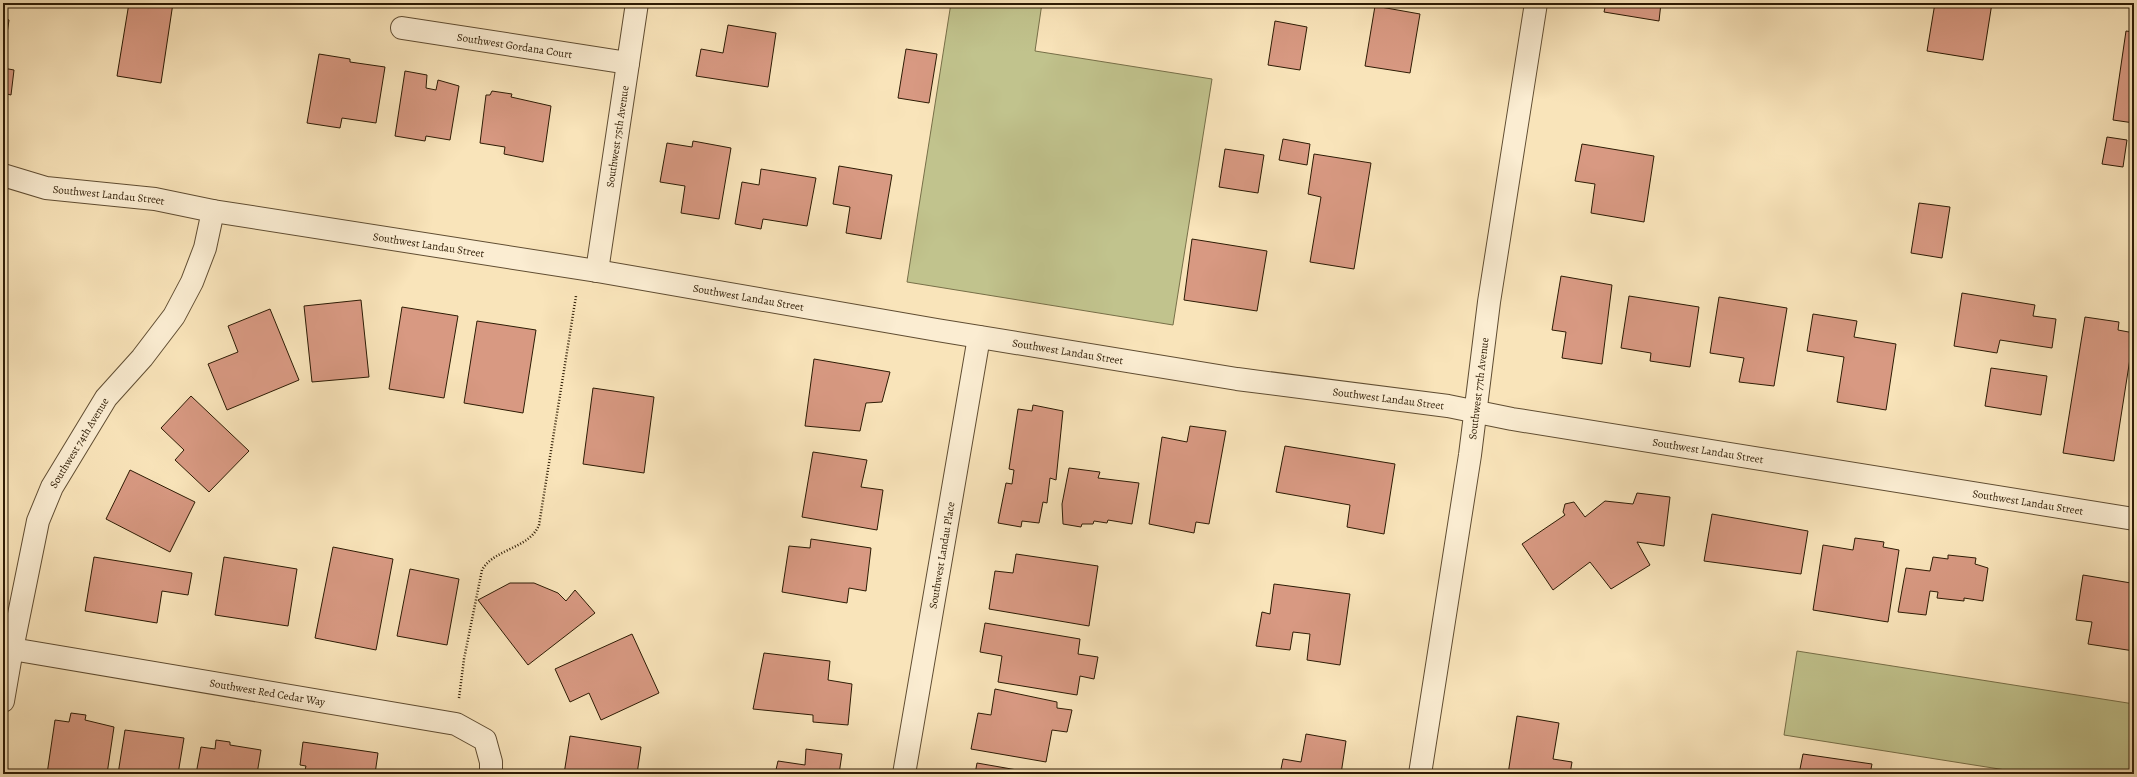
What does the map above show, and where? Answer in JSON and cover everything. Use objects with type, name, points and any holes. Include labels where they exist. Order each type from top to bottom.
[{"type":"street","name":"Southwest 75th Avenue","points":[[589,270],[628,63],[637,3]]},
{"type":"street","name":"Southwest 77th Avenue","points":[[1420,774],[1476,411],[1479,377],[1490,302],[1536,3]]},
{"type":"street","name":"Southwest Gordana Court","points":[[402,28],[628,63]]},
{"type":"street","name":"Southwest Landau Street","points":[[3,175],[46,188],[155,199],[213,211],[589,270],[979,337],[1280,385],[1335,390],[1476,411],[1527,422],[2134,519]]},
{"type":"street","name":"Southwest 74th Avenue","points":[[3,702],[12,649],[38,521],[52,488],[106,398],[142,358],[174,316],[192,282],[205,248],[213,211]]},
{"type":"street","name":"Southwest Landau Place","points":[[904,774],[979,337]]},
{"type":"street","name":"Southwest Red Cedar Way","points":[[12,649],[456,724],[485,740],[492,762],[491,774]]},
{"type":"path","points":[[462,672],[482,570],[486,563],[493,558],[529,539],[535,533],[539,525],[589,270]]},
{"type":"green space","points":[[951,3],[1042,3],[1035,51],[1212,79],[1173,325],[907,282]]},
{"type":"green space","points":[[1797,651],[2134,704],[2134,774],[2031,774],[1784,735]]},
{"type":"building","points":[[129,3],[173,3],[161,83],[117,76]]},
{"type":"building","points":[[1606,3],[1661,3],[1659,21],[1604,12]]},
{"type":"building","points":[[1935,3],[1992,3],[1983,60],[1927,51]]},
{"type":"building","points":[[1375,6],[1420,14],[1410,73],[1365,66]]},
{"type":"building","points":[[3,18],[9,20],[3,62]]},
{"type":"building","points":[[1275,21],[1307,27],[1300,70],[1268,65]]},
{"type":"building","points":[[728,25],[776,33],[768,87],[696,76],[701,49],[723,53]]},
{"type":"building","points":[[2126,31],[2134,32],[2134,123],[2113,120]]},
{"type":"building","points":[[906,49],[937,54],[929,103],[898,98]]},
{"type":"building","points":[[319,54],[350,59],[350,62],[385,67],[376,123],[342,118],[340,128],[307,123]]},
{"type":"building","points":[[3,68],[14,70],[11,95],[3,93]]},
{"type":"building","points":[[405,71],[427,75],[426,88],[436,90],[438,80],[459,86],[450,140],[426,136],[425,141],[395,136]]},
{"type":"building","points":[[492,91],[512,94],[511,97],[551,106],[543,162],[504,154],[505,147],[480,143],[486,95],[490,95]]},
{"type":"building","points":[[2107,137],[2127,140],[2123,167],[2102,164]]},
{"type":"building","points":[[1283,139],[1310,144],[1307,165],[1279,160]]},
{"type":"building","points":[[693,141],[731,148],[719,219],[681,213],[685,186],[660,182],[667,143],[692,147]]},
{"type":"building","points":[[1582,144],[1654,156],[1644,222],[1591,213],[1595,184],[1575,181]]},
{"type":"building","points":[[1225,149],[1264,155],[1258,193],[1219,187]]},
{"type":"building","points":[[1314,154],[1371,163],[1354,269],[1310,262],[1321,197],[1308,194]]},
{"type":"building","points":[[839,166],[892,175],[881,239],[846,233],[850,207],[833,204]]},
{"type":"building","points":[[761,169],[816,178],[807,226],[763,219],[761,229],[735,224],[742,182],[759,185]]},
{"type":"building","points":[[1919,203],[1950,207],[1942,258],[1911,253]]},
{"type":"building","points":[[3,218],[7,219],[3,253]]},
{"type":"building","points":[[1192,239],[1267,251],[1257,311],[1184,300]]},
{"type":"building","points":[[1561,276],[1612,285],[1602,364],[1562,358],[1566,332],[1552,330]]},
{"type":"building","points":[[1962,293],[2035,305],[2033,316],[2056,319],[2052,348],[2000,340],[1997,353],[1954,346]]},
{"type":"building","points":[[1629,296],[1699,307],[1690,367],[1650,361],[1651,353],[1621,348]]},
{"type":"building","points":[[1719,297],[1787,308],[1774,386],[1739,382],[1744,358],[1710,353]]},
{"type":"building","points":[[361,300],[369,377],[312,382],[304,306]]},
{"type":"building","points":[[402,307],[458,316],[444,398],[389,389]]},
{"type":"building","points":[[270,309],[299,380],[227,410],[208,364],[238,352],[228,326]]},
{"type":"building","points":[[1813,314],[1857,321],[1854,337],[1896,344],[1886,410],[1837,402],[1844,357],[1807,351]]},
{"type":"building","points":[[2085,317],[2119,322],[2118,330],[2134,333],[2114,461],[2063,453]]},
{"type":"building","points":[[477,321],[536,330],[523,413],[464,403]]},
{"type":"building","points":[[814,359],[890,372],[882,402],[866,403],[860,431],[805,426]]},
{"type":"building","points":[[1991,368],[2047,376],[2041,415],[1985,406]]},
{"type":"building","points":[[593,388],[654,397],[644,473],[583,464]]},
{"type":"building","points":[[191,396],[249,451],[209,492],[175,460],[184,450],[161,428]]},
{"type":"building","points":[[1033,405],[1063,411],[1056,480],[1050,478],[1047,503],[1043,502],[1039,523],[1022,521],[1021,527],[998,523],[1006,483],[1012,484],[1014,470],[1009,469],[1018,409],[1032,411]]},
{"type":"building","points":[[1190,426],[1226,431],[1209,524],[1196,522],[1194,533],[1149,524],[1162,437],[1187,442]]},
{"type":"building","points":[[1285,446],[1395,464],[1384,534],[1347,527],[1350,505],[1276,492]]},
{"type":"building","points":[[813,452],[867,460],[861,487],[883,490],[877,530],[802,517]]},
{"type":"building","points":[[1069,468],[1100,472],[1098,478],[1139,483],[1132,524],[1108,520],[1107,523],[1094,521],[1093,524],[1082,524],[1081,527],[1063,524],[1062,504]]},
{"type":"building","points":[[130,470],[195,502],[170,552],[106,519]]},
{"type":"building","points":[[1637,493],[1670,497],[1664,546],[1637,542],[1650,565],[1611,589],[1590,562],[1553,590],[1522,544],[1565,515],[1563,512],[1565,504],[1574,502],[1585,517],[1605,501],[1633,504]]},
{"type":"building","points":[[1712,514],[1808,531],[1801,574],[1704,561]]},
{"type":"building","points":[[1855,538],[1884,542],[1883,547],[1899,550],[1888,622],[1813,610],[1823,545],[1853,550]]},
{"type":"building","points":[[811,539],[871,548],[866,591],[849,588],[847,603],[782,592],[789,546],[810,548]]},
{"type":"building","points":[[333,547],[393,559],[376,650],[315,638]]},
{"type":"building","points":[[1016,554],[1098,566],[1089,626],[989,609],[995,571],[1013,573]]},
{"type":"building","points":[[1948,555],[1976,558],[1975,564],[1988,568],[1983,601],[1964,598],[1964,601],[1937,598],[1938,592],[1930,591],[1926,615],[1898,612],[1906,568],[1930,571],[1933,557],[1948,559]]},
{"type":"building","points":[[94,557],[192,573],[188,595],[162,591],[157,623],[85,611]]},
{"type":"building","points":[[224,557],[297,569],[288,626],[215,615]]},
{"type":"building","points":[[410,569],[459,579],[447,645],[397,636]]},
{"type":"building","points":[[2083,575],[2131,583],[2132,591],[2134,592],[2134,651],[2088,644],[2092,622],[2076,620]]},
{"type":"building","points":[[510,583],[534,583],[558,593],[566,601],[575,590],[595,613],[528,665],[478,600]]},
{"type":"building","points":[[1274,584],[1350,594],[1340,665],[1307,660],[1310,634],[1293,632],[1290,650],[1256,646],[1262,612],[1270,614]]},
{"type":"building","points":[[985,623],[1080,639],[1078,654],[1098,657],[1094,679],[1080,676],[1077,695],[998,682],[1002,656],[980,652]]},
{"type":"building","points":[[632,634],[659,693],[601,720],[589,693],[570,702],[555,669]]},
{"type":"building","points":[[764,653],[830,661],[828,680],[852,684],[848,725],[813,722],[813,715],[753,709]]},
{"type":"building","points":[[995,689],[1057,702],[1057,708],[1072,710],[1067,732],[1052,730],[1046,762],[971,749],[978,713],[991,715]]},
{"type":"building","points":[[71,713],[86,715],[85,720],[114,727],[107,774],[47,774],[55,720],[69,722]]},
{"type":"building","points":[[1517,716],[1559,723],[1553,759],[1572,762],[1570,774],[1508,774]]},
{"type":"building","points":[[125,730],[184,738],[178,774],[118,774]]},
{"type":"building","points":[[1306,734],[1346,741],[1341,774],[1280,774],[1283,759],[1301,762]]},
{"type":"building","points":[[570,736],[641,747],[637,774],[564,774]]},
{"type":"building","points":[[216,740],[230,742],[230,745],[261,750],[257,774],[196,774],[201,747],[215,749]]},
{"type":"building","points":[[303,742],[378,753],[375,774],[304,774],[306,766],[300,765]]},
{"type":"building","points":[[806,749],[842,754],[839,774],[775,774],[778,761],[805,765]]},
{"type":"building","points":[[1803,754],[1872,764],[1870,774],[1799,774]]},
{"type":"building","points":[[977,763],[1040,774],[975,774]]}]
